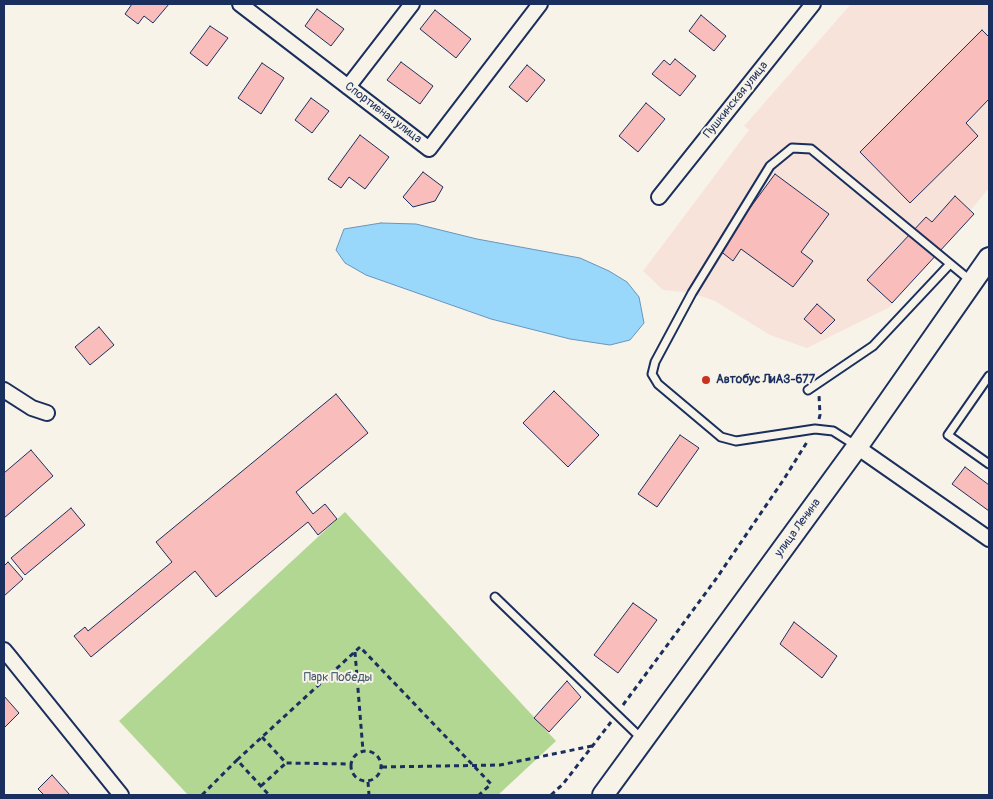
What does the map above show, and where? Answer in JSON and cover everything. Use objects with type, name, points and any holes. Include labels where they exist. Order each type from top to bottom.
[{"type":"main road","name":"улица Ленина","points":[[603,795],[857,447],[989,258]]},
{"type":"street","name":"Спортивная улица","points":[[240,4],[429,149],[540,4]]},
{"type":"street","points":[[348,87],[412,4]]},
{"type":"street","name":"Пушкинская улица","points":[[659,197],[813,4]]},
{"type":"street","points":[[4,390],[32,408],[47,413]]},
{"type":"street","points":[[857,447],[989,539]]},
{"type":"street","points":[[6,656],[121,795]]},
{"type":"lane","points":[[857,447],[833,431],[815,429],[736,441],[721,436],[658,384],[652,374],[655,362],[692,293],[770,166],[792,148],[811,149],[972,282]]},
{"type":"lane","points":[[808,390],[874,346],[950,264]]},
{"type":"lane","points":[[989,376],[948,435],[989,464]]},
{"type":"lane","points":[[495,596],[643,740]]},
{"type":"path","points":[[551,795],[593,746],[616,715],[716,579],[784,479],[815,429],[820,415],[818,383]]},
{"type":"path","points":[[202,795],[360,646],[491,784],[479,795]]},
{"type":"path","points":[[355,651],[363,751]]},
{"type":"path","points":[[262,737],[286,763]]},
{"type":"path","points":[[382,766],[500,765],[593,746]]},
{"type":"path","points":[[363,751],[368,751],[379,758],[382,766],[377,778],[363,782],[352,773],[351,764],[352,759],[356,755],[363,751]]},
{"type":"path","points":[[237,760],[270,795]]},
{"type":"path","points":[[261,786],[286,763],[351,764]]},
{"type":"path","points":[[368,782],[369,795]]},
{"type":"shaded area","points":[[851,4],[989,4],[989,188],[890,307],[807,348],[770,335],[715,301],[692,293],[663,290],[643,271],[749,130],[744,126]]},
{"type":"green space","name":"Парк Победы","points":[[345,512],[556,741],[498,795],[188,795],[119,721]]},
{"type":"water","points":[[381,223],[416,224],[477,239],[580,258],[609,271],[627,282],[639,297],[644,323],[630,340],[610,345],[570,339],[491,319],[366,275],[345,263],[336,250],[344,229]]},
{"type":"building","points":[[132,4],[169,4],[153,23],[144,16],[138,24],[125,14]]},
{"type":"building","points":[[317,9],[344,29],[331,46],[305,26]]},
{"type":"building","points":[[435,10],[471,39],[456,58],[420,29]]},
{"type":"building","points":[[701,15],[726,36],[714,51],[689,31]]},
{"type":"building","points":[[210,26],[228,38],[207,66],[190,53]]},
{"type":"building","points":[[982,30],[989,37],[989,99],[966,123],[978,136],[910,203],[860,152]]},
{"type":"building","points":[[675,59],[696,76],[680,96],[652,74],[664,60],[670,65]]},
{"type":"building","points":[[401,62],[433,86],[420,104],[387,80]]},
{"type":"building","points":[[262,63],[284,78],[261,114],[238,98]]},
{"type":"building","points":[[527,65],[545,80],[527,102],[509,87]]},
{"type":"building","points":[[311,98],[329,111],[312,133],[295,120]]},
{"type":"building","points":[[646,103],[665,119],[638,152],[619,136]]},
{"type":"building","points":[[360,135],[389,157],[365,189],[349,177],[341,188],[328,179]]},
{"type":"building","points":[[423,172],[443,187],[435,201],[413,207],[403,197]]},
{"type":"building","points":[[775,174],[829,214],[801,252],[813,261],[793,287],[741,249],[733,261],[719,250]]},
{"type":"building","points":[[955,196],[974,214],[892,303],[867,280],[926,217],[932,222]]},
{"type":"building","points":[[817,304],[835,320],[821,334],[804,319]]},
{"type":"building","points":[[99,327],[114,345],[90,365],[75,347]]},
{"type":"building","points":[[554,391],[599,435],[568,467],[523,423]]},
{"type":"building","points":[[336,394],[368,433],[296,492],[313,514],[325,504],[337,519],[318,535],[308,522],[216,597],[195,571],[91,657],[74,636],[85,627],[88,631],[172,562],[156,542]]},
{"type":"building","points":[[680,435],[699,448],[657,507],[638,494]]},
{"type":"building","points":[[31,450],[53,476],[4,518],[4,473]]},
{"type":"building","points":[[965,467],[989,485],[989,511],[952,484]]},
{"type":"building","points":[[71,508],[85,525],[25,575],[11,558]]},
{"type":"building","points":[[8,562],[23,579],[4,596],[4,566]]},
{"type":"building","points":[[633,603],[657,620],[618,673],[594,655]]},
{"type":"building","points":[[794,622],[837,656],[822,678],[780,644]]},
{"type":"building","points":[[567,681],[581,697],[549,732],[534,718]]},
{"type":"building","points":[[4,696],[19,713],[4,728]]},
{"type":"building","points":[[52,775],[70,795],[44,795],[38,789]]},
{"type":"place","name":"Автобус ЛиАЗ-677","points":[[706,380]]}]
